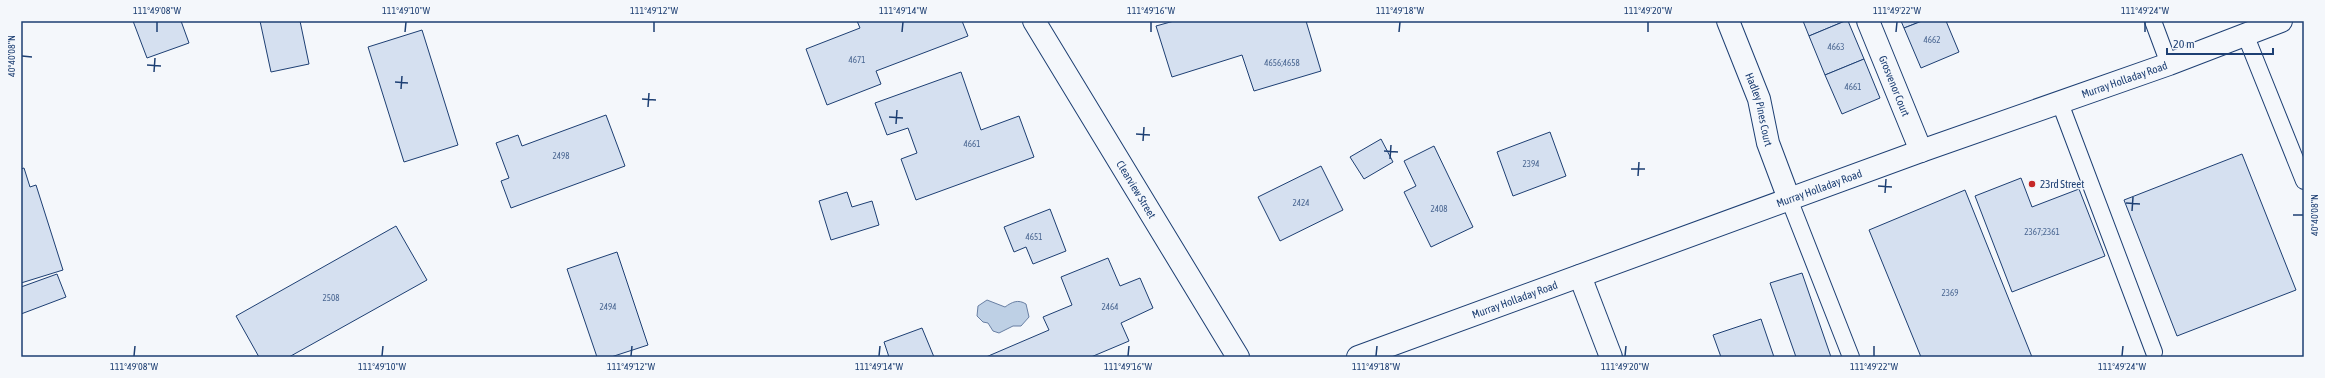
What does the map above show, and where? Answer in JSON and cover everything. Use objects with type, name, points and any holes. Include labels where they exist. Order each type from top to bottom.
[{"type":"street","name":"Clearview Street","points":[[1034,21],[1238,357]]},
{"type":"street","name":"Hadley Pines Court","points":[[1728,21],[1759,99],[1768,144],[1789,199]]},
{"type":"street","name":"Grosvenor Court","points":[[1868,21],[1921,151]]},
{"type":"street","name":"Murray Holladay Road","points":[[1358,357],[1921,151],[2169,64],[2281,21]]},
{"type":"street","points":[[1580,276],[1612,357]]},
{"type":"lane","points":[[2154,21],[2169,64]]},
{"type":"lane","points":[[2245,34],[2304,180]]},
{"type":"lane","points":[[2060,103],[2154,352]]},
{"type":"lane","points":[[1789,199],[1851,357]]},
{"type":"water","points":[[987,300],[1005,307],[1015,302],[1023,302],[1026,304],[1029,317],[1021,326],[1013,326],[999,333],[993,331],[988,323],[983,322],[977,316],[978,306]]},
{"type":"building","points":[[133,21],[181,21],[189,43],[147,58]]},
{"type":"building","points":[[260,21],[300,21],[309,64],[271,72]]},
{"type":"building","points":[[857,21],[962,21],[968,36],[876,71],[881,84],[827,105],[806,49],[860,28]]},
{"type":"building","points":[[1174,21],[1306,21],[1321,71],[1254,91],[1242,55],[1172,77],[1156,26]]},
{"type":"building","points":[[1803,21],[1845,21],[1809,36]]},
{"type":"building","points":[[1848,21],[1864,59],[1825,75],[1809,36]]},
{"type":"building","points":[[1901,21],[1922,21],[1904,28]]},
{"type":"building","points":[[1922,21],[1946,21],[1959,52],[1921,68],[1904,28]]},
{"type":"building","points":[[422,30],[458,145],[404,162],[368,47]]},
{"type":"building","points":[[1864,59],[1880,98],[1842,114],[1825,75]]},
{"type":"building","points":[[961,72],[981,130],[1019,116],[1034,157],[916,200],[901,159],[917,153],[908,128],[887,135],[875,103]]},
{"type":"building","points":[[606,115],[625,166],[511,208],[501,181],[509,178],[496,143],[518,135],[522,146]]},
{"type":"building","points":[[1550,132],[1566,176],[1513,196],[1497,152]]},
{"type":"building","points":[[1381,139],[1393,162],[1364,179],[1350,157]]},
{"type":"building","points":[[1434,146],[1473,227],[1431,247],[1404,192],[1416,186],[1404,161]]},
{"type":"building","points":[[2242,154],[2296,290],[2177,336],[2124,200]]},
{"type":"building","points":[[1321,166],[1343,210],[1280,241],[1258,197]]},
{"type":"building","points":[[24,168],[30,187],[36,185],[63,270],[21,283],[21,169]]},
{"type":"building","points":[[2021,178],[2032,207],[2079,189],[2105,256],[2012,292],[1975,196]]},
{"type":"building","points":[[1965,190],[2032,357],[1921,357],[1869,230]]},
{"type":"building","points":[[847,192],[852,207],[872,201],[879,225],[831,240],[819,201]]},
{"type":"building","points":[[1050,209],[1066,251],[1033,264],[1026,247],[1014,252],[1004,227]]},
{"type":"building","points":[[396,226],[427,280],[289,357],[259,357],[236,316]]},
{"type":"building","points":[[617,252],[648,345],[611,357],[597,357],[567,269]]},
{"type":"building","points":[[1108,258],[1120,286],[1140,278],[1153,308],[1121,323],[1129,341],[1091,357],[986,357],[1049,330],[1043,317],[1072,305],[1061,277]]},
{"type":"building","points":[[1802,273],[1831,357],[1796,357],[1770,283]]},
{"type":"building","points":[[57,274],[66,297],[21,314],[21,287]]},
{"type":"building","points":[[1761,319],[1774,357],[1721,357],[1713,335]]},
{"type":"building","points":[[922,328],[934,357],[889,357],[884,342]]},
{"type":"place","name":"23rd Street","points":[[2032,184]]}]
